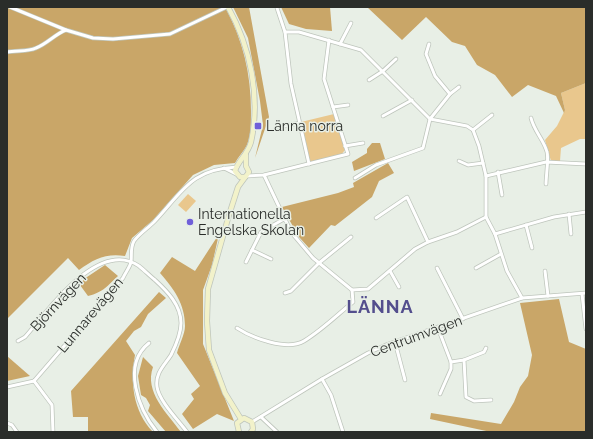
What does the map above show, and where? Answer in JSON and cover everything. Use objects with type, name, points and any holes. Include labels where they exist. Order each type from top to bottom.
[{"type":"street","points":[[10,7],[66,30],[93,38],[113,39],[170,34],[227,7],[241,33],[250,67],[254,126],[246,155],[246,176],[235,196]]},
{"type":"street","points":[[277,8],[287,30],[291,84],[309,164]]},
{"type":"street","points":[[340,44],[351,24]]},
{"type":"street","points":[[7,52],[34,49],[49,42],[59,32],[66,30]]},
{"type":"street","points":[[287,30],[329,40],[365,52],[430,119],[467,126],[473,130],[479,146],[486,176],[486,217],[495,234],[507,271],[522,298]]},
{"type":"street","points":[[222,167],[237,175],[264,175],[348,154],[324,79],[329,40]]},
{"type":"street","points":[[429,44],[426,54],[427,62],[435,76],[450,94]]},
{"type":"street","points":[[369,80],[383,71],[396,58]]},
{"type":"street","points":[[355,178],[376,165],[423,148],[430,119],[450,94],[460,87]]},
{"type":"street","points":[[383,116],[412,100]]},
{"type":"street","points":[[333,107],[348,105]]},
{"type":"street","points":[[473,130],[492,115]]},
{"type":"street","points":[[531,118],[532,125],[544,144],[548,154],[546,162],[546,184]]},
{"type":"street","points":[[279,127],[300,123]]},
{"type":"street","points":[[345,146],[363,143]]},
{"type":"street","points":[[241,419],[226,393],[209,350],[207,321],[208,289],[235,196],[238,166],[246,155]]},
{"type":"street","points":[[460,161],[468,166],[483,162]]},
{"type":"street","points":[[486,176],[546,162],[586,164]]},
{"type":"street","points":[[238,166],[247,168],[257,175]]},
{"type":"street","name":"Lunnarevägen","points":[[34,381],[123,278],[130,263],[131,250],[134,241],[153,224],[189,182],[203,173],[222,167],[238,166]]},
{"type":"street","points":[[498,172],[502,196]]},
{"type":"street","points":[[264,175],[291,232],[319,263],[352,290],[368,289],[415,249],[428,242],[457,232],[486,217]]},
{"type":"street","points":[[376,218],[407,197],[428,242]]},
{"type":"street","points":[[495,234],[569,214],[586,212]]},
{"type":"street","points":[[569,214],[571,234]]},
{"type":"street","points":[[246,262],[260,232],[284,219]]},
{"type":"street","points":[[526,225],[532,248]]},
{"type":"street","points":[[285,293],[291,291],[319,263],[351,237]]},
{"type":"street","points":[[252,250],[271,259]]},
{"type":"street","points":[[476,268],[501,254]]},
{"type":"street","name":"Björnvägen","points":[[18,341],[25,337],[81,275],[97,265],[118,260],[138,266],[168,292],[179,313],[181,322],[179,336],[171,355],[160,369],[156,380],[157,389],[163,400],[187,432]]},
{"type":"street","points":[[437,268],[463,319]]},
{"type":"street","points":[[390,271],[399,287]]},
{"type":"street","points":[[545,271],[548,296]]},
{"type":"street","points":[[237,328],[258,339],[274,343],[303,342],[353,302],[352,290]]},
{"type":"street","name":"Centrumvägen","points":[[252,422],[368,353],[395,342],[522,298],[586,293]]},
{"type":"street","points":[[582,294],[586,329]]},
{"type":"street","points":[[438,328],[451,362],[451,369],[440,394]]},
{"type":"street","points":[[395,342],[405,380]]},
{"type":"street","points":[[150,343],[144,347],[135,370],[136,394],[150,424],[156,432]]},
{"type":"street","points":[[451,362],[464,360],[484,352],[486,348]]},
{"type":"street","points":[[464,360],[466,397],[474,401],[492,400]]},
{"type":"street","points":[[322,380],[331,395],[343,432]]},
{"type":"street","points":[[7,387],[34,381],[52,404],[53,432]]},
{"type":"street","points":[[261,417],[277,432]]},
{"type":"street","points":[[238,432],[237,423],[241,419],[247,418],[252,422],[253,429],[251,432]]},
{"type":"street","points":[[7,424],[12,425],[17,432]]},
{"type":"shaded area","points":[[7,7],[225,7],[237,32],[245,58],[251,97],[251,111],[248,141],[246,147],[235,163],[214,165],[193,175],[153,220],[132,238],[125,256],[106,256],[79,270],[68,258],[7,319]]},
{"type":"shaded area","points":[[233,7],[249,7],[269,117],[255,158],[263,125],[260,101],[248,38]]},
{"type":"shaded area","points":[[281,7],[330,7],[332,31],[306,29],[289,24]]},
{"type":"shaded area","points":[[367,7],[586,7],[586,83],[561,93],[565,110],[564,113],[556,96],[528,85],[512,97],[495,75],[477,65],[465,46],[452,42],[426,17],[402,40]]},
{"type":"shaded area","points":[[586,83],[586,139],[580,139],[561,148],[560,161],[551,161],[545,140],[557,126],[565,110],[561,93]]},
{"type":"shaded area","points":[[334,114],[345,150],[340,156],[310,163],[301,122]]},
{"type":"shaded area","points":[[372,143],[380,143],[385,159],[354,171],[352,162],[367,153],[367,149]]},
{"type":"shaded area","points":[[388,163],[394,173],[379,181],[372,197],[335,226],[331,225],[309,248],[299,237],[282,207],[338,193],[354,187],[353,183]]},
{"type":"shaded area","points":[[188,194],[196,201],[186,212],[178,205]]},
{"type":"shaded area","points":[[219,234],[212,265],[203,290],[203,344],[234,421],[217,414],[193,429],[182,414],[194,399],[191,394],[200,386],[177,353],[185,329],[183,311],[178,297],[160,273],[172,257],[195,271]]},
{"type":"shaded area","points":[[105,265],[118,276],[102,291],[88,296],[80,285],[84,279]]},
{"type":"shaded area","points":[[159,292],[166,298],[148,314],[141,327],[134,331],[126,341],[135,355],[133,386],[137,406],[146,424],[153,432],[88,432],[88,417],[73,417],[71,391]]},
{"type":"shaded area","points":[[559,299],[569,342],[586,349],[586,432],[491,432],[430,419],[431,413],[501,424],[514,402],[520,387],[528,376],[532,355],[520,303]]},
{"type":"shaded area","points":[[7,356],[30,376],[7,381]]},
{"type":"shaded area","points":[[143,357],[153,367],[151,376],[152,385],[158,402],[181,432],[166,432],[148,411],[150,405],[146,398],[141,395],[138,376]]},
{"type":"place","name":"Länna norra","points":[[258,126]]},
{"type":"place","name":"Internationella Engelska Skolan","points":[[190,222]]},
{"type":"district","name":"LÄNNA","points":[[380,306]]}]
